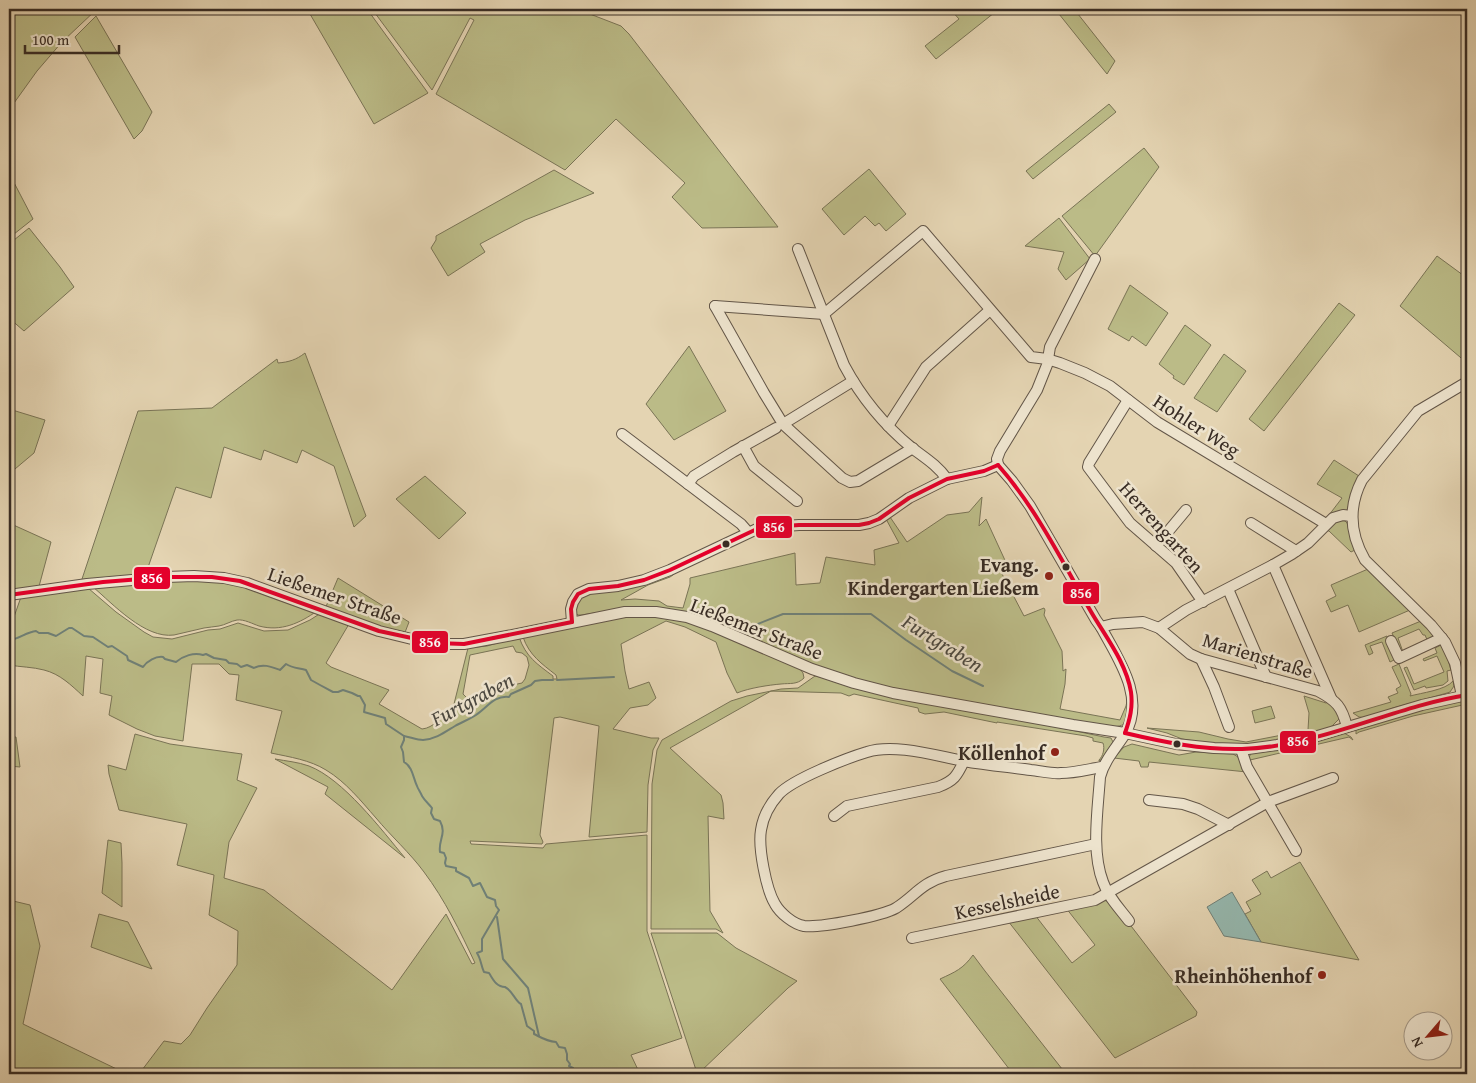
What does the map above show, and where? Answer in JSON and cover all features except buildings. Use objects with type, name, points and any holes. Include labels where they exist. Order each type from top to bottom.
[{"type":"street","points":[[913,448],[864,478],[850,482],[842,478],[780,426],[775,412],[715,306],[824,314],[923,231],[1031,357],[1042,377]]},
{"type":"street","points":[[798,249],[844,365],[853,381],[888,426],[934,463],[947,479]]},
{"type":"street","points":[[1095,259],[1050,347],[1037,390],[997,459],[998,465],[1030,506],[1096,620],[1102,627],[1128,678],[1133,711],[1125,733],[1102,767],[1096,844],[1099,870],[1103,882],[1108,893],[1129,921]]},
{"type":"street","points":[[888,426],[926,367],[990,310]]},
{"type":"street","name":"Hohler Weg","points":[[1031,357],[1047,359],[1085,373],[1110,386],[1157,422],[1326,524]]},
{"type":"street","points":[[688,484],[694,476],[853,381]]},
{"type":"street","points":[[1465,695],[1455,663],[1442,638],[1365,560],[1354,536],[1351,516],[1356,492],[1362,480],[1418,411],[1467,382]]},
{"type":"street","name":"Herrengarten","points":[[1128,400],[1089,462],[1088,467],[1130,523],[1176,563],[1203,602]]},
{"type":"street","points":[[622,434],[741,524],[748,532]]},
{"type":"street","points":[[743,446],[754,466],[797,501]]},
{"type":"street","points":[[572,622],[571,609],[573,602],[578,594],[589,589],[618,586],[644,580],[670,570],[759,528],[799,525],[859,525],[869,523],[879,519],[909,498],[947,479],[984,471],[998,465]]},
{"type":"street","points":[[1156,546],[1186,510]]},
{"type":"street","points":[[1160,628],[1296,551],[1308,543],[1333,518],[1343,515],[1351,516]]},
{"type":"street","points":[[1251,523],[1296,551]]},
{"type":"street","points":[[1273,565],[1331,698]]},
{"type":"street","name":"Ließemer Straße","points":[[9,595],[103,582],[166,577],[212,577],[240,581],[379,631],[435,644],[464,644],[626,612],[656,612],[686,617],[712,626],[812,669],[854,683],[894,693],[1125,733],[1176,744],[1214,748],[1241,749],[1295,742],[1422,705],[1465,695]]},
{"type":"street","points":[[1228,590],[1266,677]]},
{"type":"street","name":"Marienstraße","points":[[1102,627],[1113,624],[1143,622],[1160,628],[1190,654],[1201,659],[1318,691],[1331,698],[1343,711],[1347,727]]},
{"type":"street","points":[[1391,641],[1399,658],[1442,638]]},
{"type":"street","points":[[1201,659],[1229,727]]},
{"type":"street","points":[[1096,844],[941,877],[928,882],[903,903],[886,913],[822,926],[803,926],[782,913],[774,903],[769,891],[760,847],[760,836],[767,810],[787,786],[874,750],[897,749],[964,761],[1060,774],[1102,767]]},
{"type":"street","points":[[1241,749],[1247,767],[1296,851]]},
{"type":"street","points":[[834,816],[847,806],[950,783],[958,775],[964,761]]},
{"type":"street","name":"Kesselsheide","points":[[912,938],[1095,900],[1268,802],[1333,778]]},
{"type":"street","points":[[1149,800],[1183,804],[1198,809],[1229,825]]},
{"type":"green space","points":[[9,9],[97,9],[62,42],[37,71],[9,110]]},
{"type":"green space","points":[[321,9],[367,9],[428,93],[374,124],[310,14]]},
{"type":"green space","points":[[372,9],[577,9],[621,26],[778,227],[702,228],[672,197],[685,183],[616,119],[565,170],[436,94],[474,20],[470,18],[432,90]]},
{"type":"green space","points":[[950,9],[999,9],[936,59],[925,46],[959,19]]},
{"type":"green space","points":[[1055,9],[1074,9],[1115,61],[1107,74]]},
{"type":"green space","points":[[96,16],[152,112],[142,131],[134,139],[75,37]]},
{"type":"green space","points":[[1109,104],[1116,112],[1033,179],[1026,171]]},
{"type":"green space","points":[[1144,148],[1159,167],[1095,256],[1062,216]]},
{"type":"green space","points":[[869,169],[906,214],[886,231],[879,223],[875,226],[865,216],[844,235],[822,209]]},
{"type":"green space","points":[[554,170],[594,193],[525,220],[480,244],[485,252],[448,276],[431,248],[436,240],[436,236]]},
{"type":"green space","points":[[9,173],[33,219],[9,238]]},
{"type":"green space","points":[[1059,218],[1090,259],[1066,280],[1058,269],[1064,252],[1025,246]]},
{"type":"green space","points":[[29,228],[74,287],[24,331],[9,318],[9,244]]},
{"type":"green space","points":[[1437,256],[1467,278],[1467,363],[1400,306]]},
{"type":"green space","points":[[1130,285],[1168,313],[1146,346],[1132,336],[1129,341],[1108,329]]},
{"type":"green space","points":[[1339,303],[1355,315],[1264,431],[1249,419]]},
{"type":"green space","points":[[1185,325],[1211,345],[1184,385],[1173,378],[1174,376],[1159,364]]},
{"type":"green space","points":[[689,346],[726,411],[674,440],[646,404]]},
{"type":"green space","points":[[305,353],[366,516],[354,527],[334,466],[302,450],[297,463],[264,450],[261,460],[224,447],[211,498],[176,487],[145,576],[81,582],[138,411],[212,408],[277,359],[278,363],[286,362]]},
{"type":"green space","points":[[1224,354],[1246,371],[1217,412],[1194,398]]},
{"type":"green space","points":[[9,409],[45,420],[34,453],[9,474]]},
{"type":"green space","points":[[1334,460],[1359,476],[1347,510],[1329,515],[1342,498],[1317,484]]},
{"type":"green space","points":[[425,476],[466,513],[439,539],[396,499]]},
{"type":"green space","points":[[982,497],[979,526],[986,519],[1009,569],[1001,572],[1024,616],[1044,608],[1044,615],[1062,651],[1063,671],[1066,669],[1060,709],[1120,720],[1128,696],[1130,696],[1126,723],[1108,726],[876,686],[837,675],[714,623],[608,611],[581,615],[575,612],[576,601],[582,595],[672,573],[673,575],[670,577],[648,585],[621,600],[659,601],[667,606],[683,608],[690,578],[795,553],[796,585],[820,583],[826,557],[875,565],[874,550],[899,543],[886,519],[890,517],[907,542],[947,515],[969,512]]},
{"type":"green space","points":[[1337,520],[1347,523],[1355,550],[1351,552],[1329,531],[1325,530]]},
{"type":"green space","points":[[9,523],[51,542],[38,590],[9,592]]},
{"type":"green space","points":[[1368,569],[1410,610],[1359,632],[1348,605],[1331,612],[1326,601],[1336,596],[1331,585]]},
{"type":"green space","points":[[338,578],[409,622],[404,635],[325,609]]},
{"type":"green space","points":[[166,580],[231,581],[317,611],[297,623],[283,627],[267,628],[237,620],[174,635],[163,635],[152,632],[130,619],[93,587]]},
{"type":"green space","points":[[88,588],[116,612],[144,632],[153,637],[172,639],[220,629],[238,623],[264,631],[288,630],[321,613],[349,624],[326,663],[331,667],[389,690],[379,704],[422,729],[451,716],[468,648],[487,646],[519,637],[525,650],[533,660],[553,676],[553,679],[557,679],[556,675],[532,654],[523,637],[625,617],[650,615],[688,622],[800,669],[804,678],[799,682],[759,687],[737,693],[727,673],[716,642],[685,627],[666,621],[621,644],[629,689],[649,682],[656,698],[648,705],[630,708],[613,729],[651,738],[659,738],[653,750],[648,785],[647,832],[589,837],[599,726],[560,717],[554,718],[540,835],[542,844],[470,841],[471,844],[543,848],[546,844],[647,835],[647,931],[682,1038],[631,1055],[640,1074],[139,1074],[164,1041],[181,1044],[190,1035],[237,965],[238,931],[209,915],[214,875],[177,865],[187,824],[119,810],[108,765],[126,770],[135,734],[170,744],[242,754],[237,780],[257,788],[229,842],[224,878],[264,890],[392,990],[446,914],[472,964],[475,963],[452,916],[432,883],[413,858],[353,792],[340,780],[320,767],[300,759],[271,753],[282,711],[236,700],[239,675],[229,674],[219,664],[192,664],[183,741],[155,736],[109,715],[112,696],[100,693],[103,659],[86,656],[83,696],[55,674],[35,668],[9,665],[9,631],[21,597]],"holes":[[[513,646],[516,652],[522,653],[527,657],[529,665],[522,683],[498,688],[474,702],[470,701],[463,694],[470,655]]]},
{"type":"green space","points":[[1421,621],[1433,633],[1432,639],[1428,642],[1425,635],[1419,629],[1398,638],[1403,652],[1400,651],[1392,633]]},
{"type":"green space","points":[[1387,636],[1396,659],[1390,662],[1382,642],[1370,646],[1373,653],[1369,655],[1365,645]]},
{"type":"green space","points":[[1441,645],[1451,670],[1447,671],[1448,681],[1443,685],[1426,688],[1425,686],[1414,690],[1404,668],[1407,667],[1414,684],[1444,672],[1437,656],[1424,661],[1423,659],[1437,653],[1435,648]]},
{"type":"green space","points":[[1399,664],[1411,694],[1410,696],[1445,687],[1453,681],[1454,686],[1450,692],[1393,708],[1367,718],[1359,717],[1353,713],[1391,702],[1388,697],[1398,693],[1396,689],[1401,686],[1392,667]]},
{"type":"green space","points":[[815,676],[1111,738],[1113,742],[1099,761],[1104,748],[1103,743],[1093,741],[1093,738],[1086,736],[997,723],[944,712],[925,714],[919,712],[918,708],[854,694],[849,696],[841,693],[771,691],[798,688]]},
{"type":"green space","points":[[771,691],[670,748],[721,795],[724,819],[708,816],[710,911],[723,933],[716,929],[651,929],[652,784],[657,750],[662,740],[731,701]]},
{"type":"green space","points":[[1304,696],[1326,703],[1330,701],[1339,715],[1339,719],[1327,729],[1308,735],[1248,746],[1218,745],[1182,739],[1147,728],[1199,732],[1246,742],[1308,730],[1309,713]]},
{"type":"green space","points":[[1467,700],[1467,704],[1413,716],[1356,734],[1356,729],[1405,713]]},
{"type":"green space","points":[[1271,706],[1275,718],[1255,723],[1252,711]]},
{"type":"green space","points":[[1344,733],[1353,740],[1349,737],[1248,760],[1251,753]]},
{"type":"green space","points":[[9,737],[16,737],[20,767],[9,766]]},
{"type":"green space","points":[[1132,744],[1179,755],[1196,752],[1233,754],[1238,757],[1247,772],[1149,762],[1148,767],[1141,767],[1139,761],[1114,758],[1124,747]]},
{"type":"green space","points":[[275,759],[309,766],[322,772],[361,806],[405,858],[325,794],[328,787]]},
{"type":"green space","points":[[108,840],[121,843],[122,907],[102,893]]},
{"type":"green space","points":[[1300,862],[1359,960],[1261,942],[1245,914],[1251,911],[1246,902],[1261,894],[1252,880],[1267,871],[1271,878]]},
{"type":"green space","points":[[9,900],[30,905],[40,946],[23,1024],[127,1074],[9,1074]]},
{"type":"green space","points":[[1104,900],[1111,903],[1128,922],[1197,1012],[1196,1016],[1115,1058],[1008,921],[1035,915],[1072,963],[1095,945],[1066,908]]},
{"type":"green space","points":[[99,914],[128,922],[152,969],[91,947]]},
{"type":"green space","points":[[651,933],[717,933],[736,948],[797,981],[699,1073],[696,1070]]},
{"type":"green space","points":[[973,955],[1066,1074],[1013,1074],[940,979],[958,970]]},
{"type":"water","points":[[1232,892],[1261,942],[1224,936],[1207,907]]},
{"type":"waterway","name":"Furtgraben","points":[[745,629],[783,614],[871,614],[952,671],[983,686]]},
{"type":"waterway","points":[[9,640],[36,631],[56,636],[72,628],[84,636],[93,637],[108,647],[112,646],[127,656],[128,660],[143,667],[157,657],[163,657],[176,662],[192,654],[206,654],[241,667],[247,665],[254,668],[264,666],[280,670],[286,664],[306,670],[311,680],[333,692],[343,690],[360,696],[365,705],[364,712],[385,718],[386,724],[404,736],[401,747],[404,762],[411,770],[422,796],[432,808],[431,813],[434,819],[440,821],[442,826],[443,833],[440,852],[444,853],[446,866],[456,868],[456,871],[469,878],[473,886],[480,883],[487,897],[495,900],[499,910],[482,939],[482,951],[477,953],[484,972],[489,973],[497,984],[508,989],[521,1004],[527,1026],[534,1031],[534,1034],[556,1042],[559,1047],[565,1048],[569,1066],[573,1068],[574,1074]]},
{"type":"waterway","name":"Furtgraben","points":[[557,680],[614,677]]},
{"type":"waterway","name":"Furtgraben","points":[[404,736],[418,740],[436,737],[476,715],[499,698],[509,697],[511,694],[531,685],[535,681],[553,680]]},
{"type":"waterway","points":[[497,917],[503,959],[528,988],[539,1036]]},
{"type":"transit line","name":"856","points":[[998,465],[1024,499],[1059,554],[1125,670],[1132,697],[1131,713],[1125,733]]},
{"type":"transit line","name":"856","points":[[572,622],[571,609],[573,602],[578,594],[589,589],[618,586],[644,580],[670,570],[759,528],[799,525],[859,525],[869,523],[879,519],[909,498],[947,479],[984,471],[998,465]]},
{"type":"transit line","name":"856","points":[[9,595],[103,582],[166,577],[212,577],[240,581],[379,631],[435,643],[464,644],[572,622]]},
{"type":"transit line","name":"856","points":[[1125,733],[1197,747],[1227,749],[1271,747],[1327,734],[1411,708],[1467,695]]},
{"type":"place","name":"Evang. Kindergarten Ließem","points":[[1049,576]]},
{"type":"place","name":"Köllenhof","points":[[1055,752]]},
{"type":"place","name":"Rheinhöhenhof","points":[[1322,975]]}]
